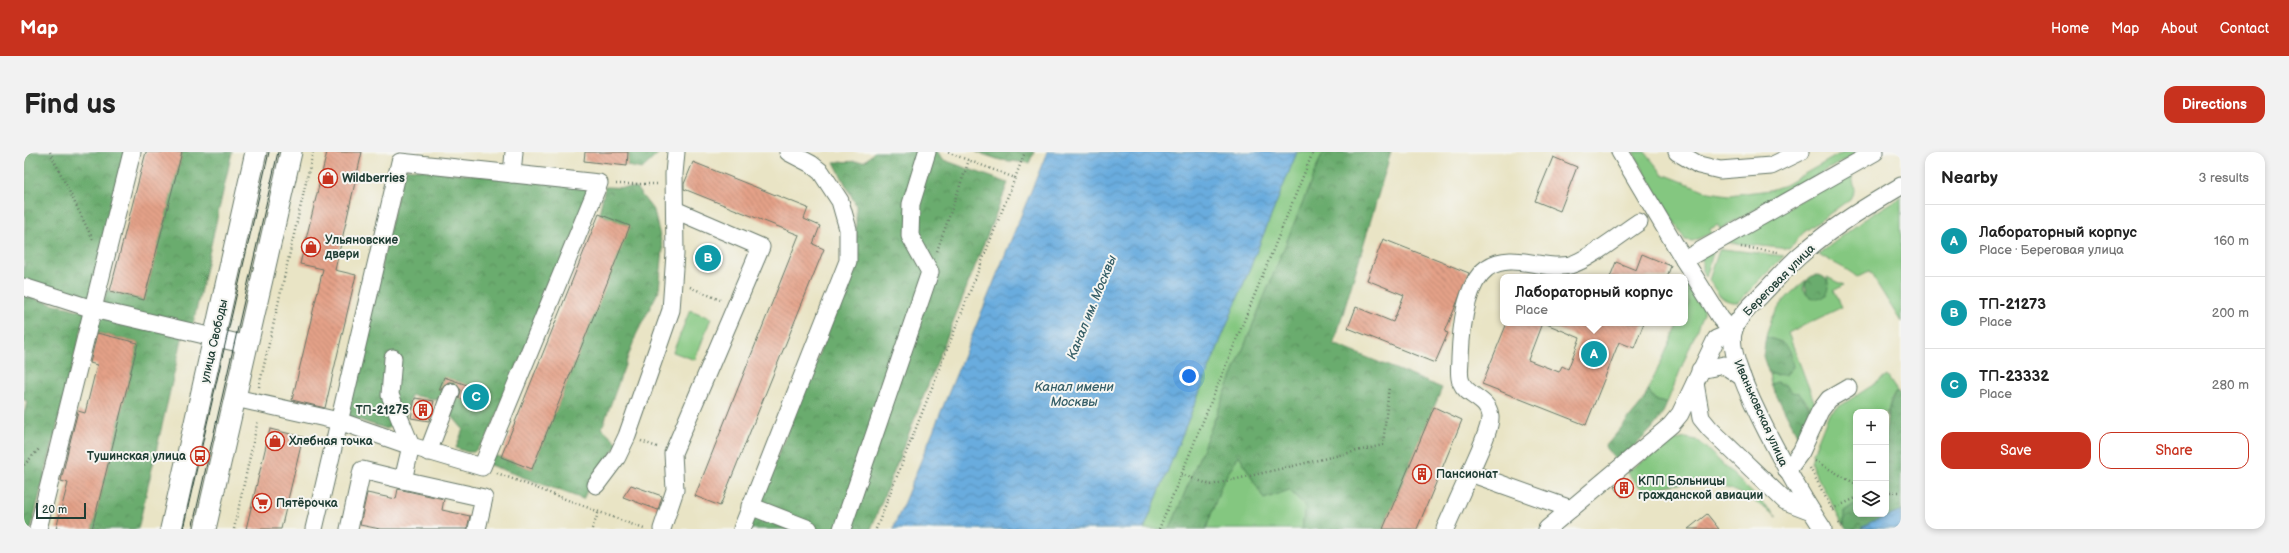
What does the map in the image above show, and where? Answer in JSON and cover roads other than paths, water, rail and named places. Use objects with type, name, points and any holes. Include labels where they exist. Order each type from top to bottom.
[{"type":"main road","name":"улица Свободы","points":[[171,529],[256,152]]},
{"type":"main road","points":[[206,529],[291,152]]},
{"type":"street","points":[[38,529],[132,152]]},
{"type":"street","points":[[512,174],[514,152]]},
{"type":"street","points":[[596,485],[617,457],[627,436],[671,310],[674,281],[676,210],[674,174],[676,152]]},
{"type":"street","points":[[742,529],[848,261],[848,229],[840,201],[821,172],[811,164],[788,152]]},
{"type":"street","points":[[842,529],[930,272],[910,236],[911,204],[927,152]]},
{"type":"street","points":[[1548,529],[1666,430],[1680,414],[1716,339],[1733,332],[1721,319],[1620,152]]},
{"type":"street","points":[[1677,152],[1699,165],[1720,170],[1771,166],[1800,152]]},
{"type":"street","points":[[1684,260],[1875,152]]},
{"type":"street","points":[[236,398],[339,422],[428,452],[482,467],[599,183],[400,162],[339,422],[314,529]]},
{"type":"street","name":"Береговая улица","points":[[1733,332],[1745,313],[1803,253],[1863,208],[1901,186]]},
{"type":"street","points":[[662,529],[675,490],[673,453],[761,247],[676,210]]},
{"type":"street","points":[[1445,529],[1470,472],[1490,418],[1485,403],[1463,386],[1460,375],[1461,329],[1468,301],[1479,276],[1486,269],[1505,261],[1561,266],[1579,262],[1639,222]]},
{"type":"street","points":[[24,287],[93,309],[248,345]]},
{"type":"street","name":"Иваньковская улица","points":[[1733,332],[1732,340],[1736,360],[1742,377],[1787,471],[1811,512],[1823,529]]},
{"type":"street","points":[[393,358],[390,395],[411,446],[403,480]]},
{"type":"street","points":[[1698,376],[1724,365],[1742,377]]},
{"type":"street","points":[[1698,376],[1701,418],[1710,429],[1785,501],[1811,512]]},
{"type":"street","points":[[1787,471],[1801,452],[1820,411],[1829,399],[1848,388]]},
{"type":"street","points":[[428,452],[451,392]]},
{"type":"street","points":[[1666,430],[1695,425],[1710,429]]},
{"type":"street","points":[[349,529],[362,470],[484,498],[477,529]]},
{"type":"street","points":[[1470,472],[1571,509]]},
{"type":"street","points":[[750,506],[809,529]]},
{"type":"water","name":"Канал имени Москвы","points":[[1047,152],[1297,152],[1144,529],[893,529]]},
{"type":"water","points":[[1901,512],[1901,529],[1861,528],[1871,522]]},
{"type":"tram line","points":[[183,529],[269,152]]},
{"type":"tram line","points":[[192,529],[278,152]]},
{"type":"place","name":"Wildberries","points":[[328,178]]},
{"type":"place","name":"Ульяновские двери","points":[[311,247]]},
{"type":"place","name":"ТП-21273","points":[[708,258]]},
{"type":"place","name":"Лабораторный корпус","points":[[1594,354]]},
{"type":"place","name":"ТП-23332","points":[[476,397]]},
{"type":"place","name":"ТП-21275","points":[[423,410]]},
{"type":"place","name":"Хлебная точка","points":[[275,441]]},
{"type":"place","name":"Тушинская улица","points":[[200,456]]},
{"type":"place","name":"Пансионат","points":[[1422,474]]},
{"type":"place","name":"КПП Больницы гражданской авиации","points":[[1624,488]]},
{"type":"place","name":"Пятёрочка","points":[[262,503]]},
{"type":"water label","name":"Канал им. Москвы","points":[[1091,307]]}]
